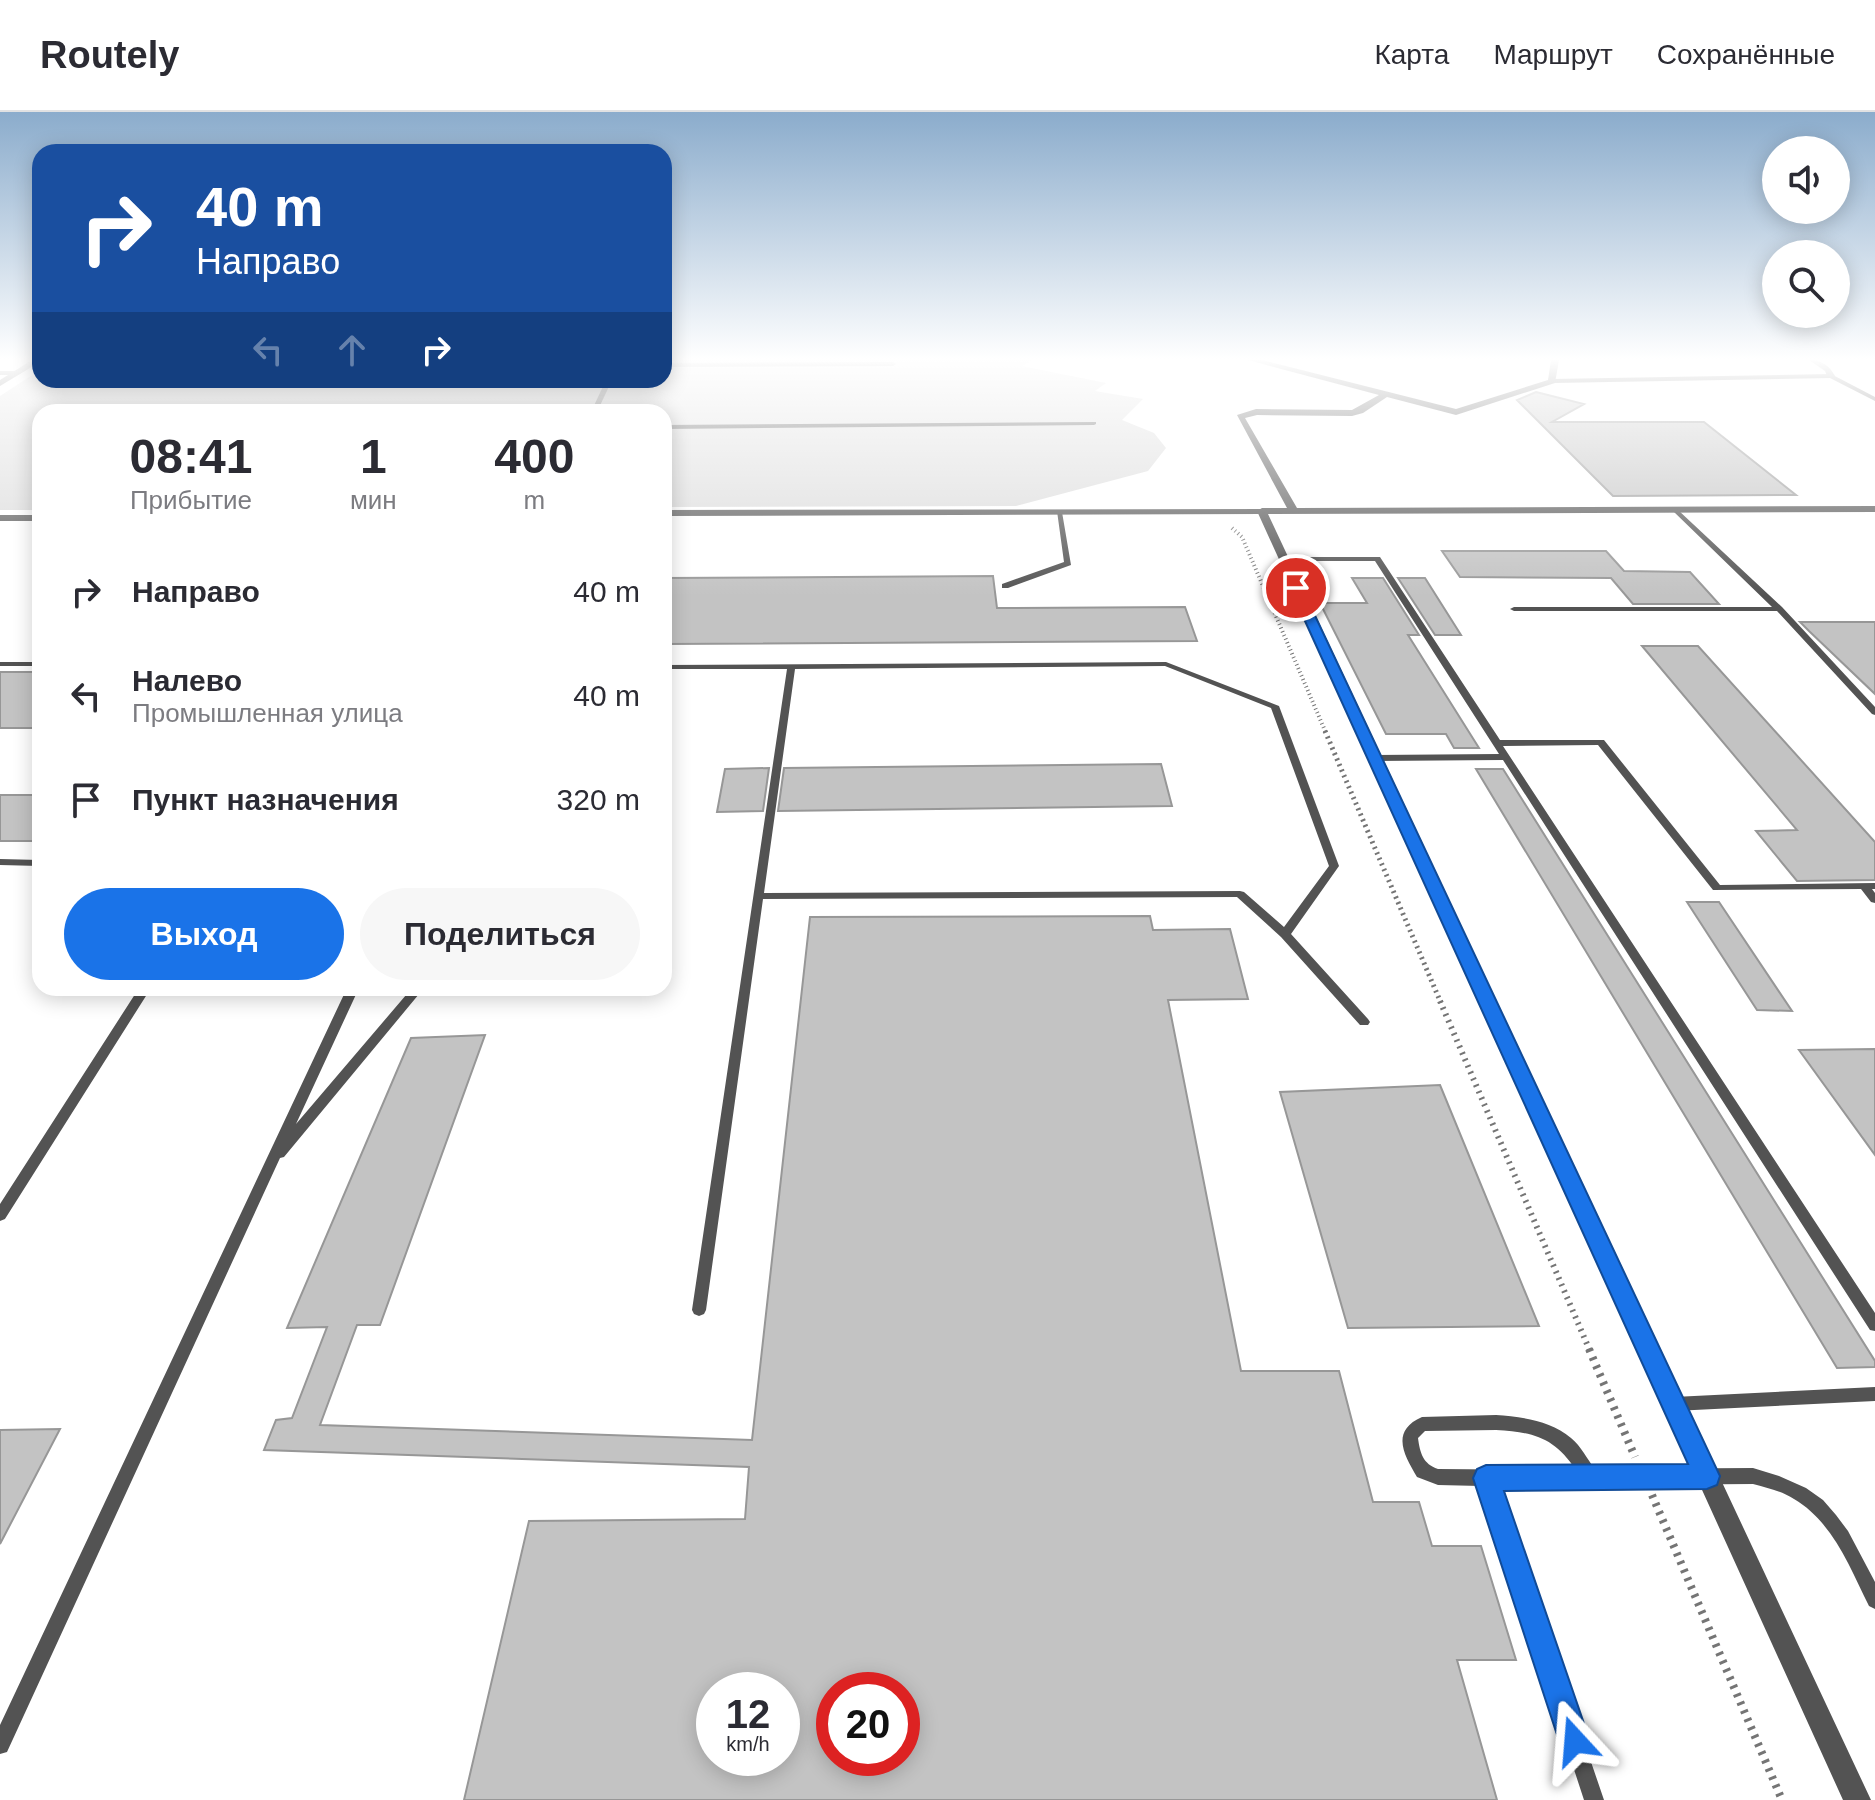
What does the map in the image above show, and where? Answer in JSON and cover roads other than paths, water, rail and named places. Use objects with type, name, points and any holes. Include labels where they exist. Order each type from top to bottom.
[{"type":"street","points":[[1252,439],[1294,512]]},
{"type":"street","points":[[672,513],[1875,509]]},
{"type":"street","points":[[1262,511],[1857,1800]]},
{"type":"street","points":[[0,518],[32,518]]},
{"type":"lane","points":[[1676,511],[1779,609],[1875,712]]},
{"type":"lane","points":[[1005,586],[1068,563],[1059,512]]},
{"type":"lane","points":[[1283,559],[1377,559],[1875,1325]]},
{"type":"lane","points":[[1514,609],[1779,609]]},
{"type":"lane","points":[[0,664],[32,664]]},
{"type":"lane","points":[[672,667],[1166,664],[1275,706],[1334,866],[1285,934]]},
{"type":"lane","points":[[699,1310],[791,667]]},
{"type":"lane","points":[[1497,743],[1601,742],[1717,888],[1870,886],[1875,900]]},
{"type":"lane","points":[[1375,758],[1507,757]]},
{"type":"lane","points":[[0,862],[32,863]]},
{"type":"lane","points":[[758,896],[1240,894],[1285,934],[1364,1022]]},
{"type":"lane","points":[[0,1215],[140,996]]},
{"type":"lane","points":[[0,1745],[349,996]]},
{"type":"lane","points":[[268,1165],[411,996]]},
{"type":"lane","points":[[1674,1404],[1875,1394]]},
{"type":"lane","points":[[1590,1476],[1566,1443],[1546,1430],[1520,1424],[1422,1424],[1410,1435],[1412,1454],[1423,1472],[1438,1477],[1753,1476],[1782,1482],[1815,1501],[1837,1527],[1875,1600]]},
{"type":"lane","points":[[1486,1478],[1594,1800]]}]
